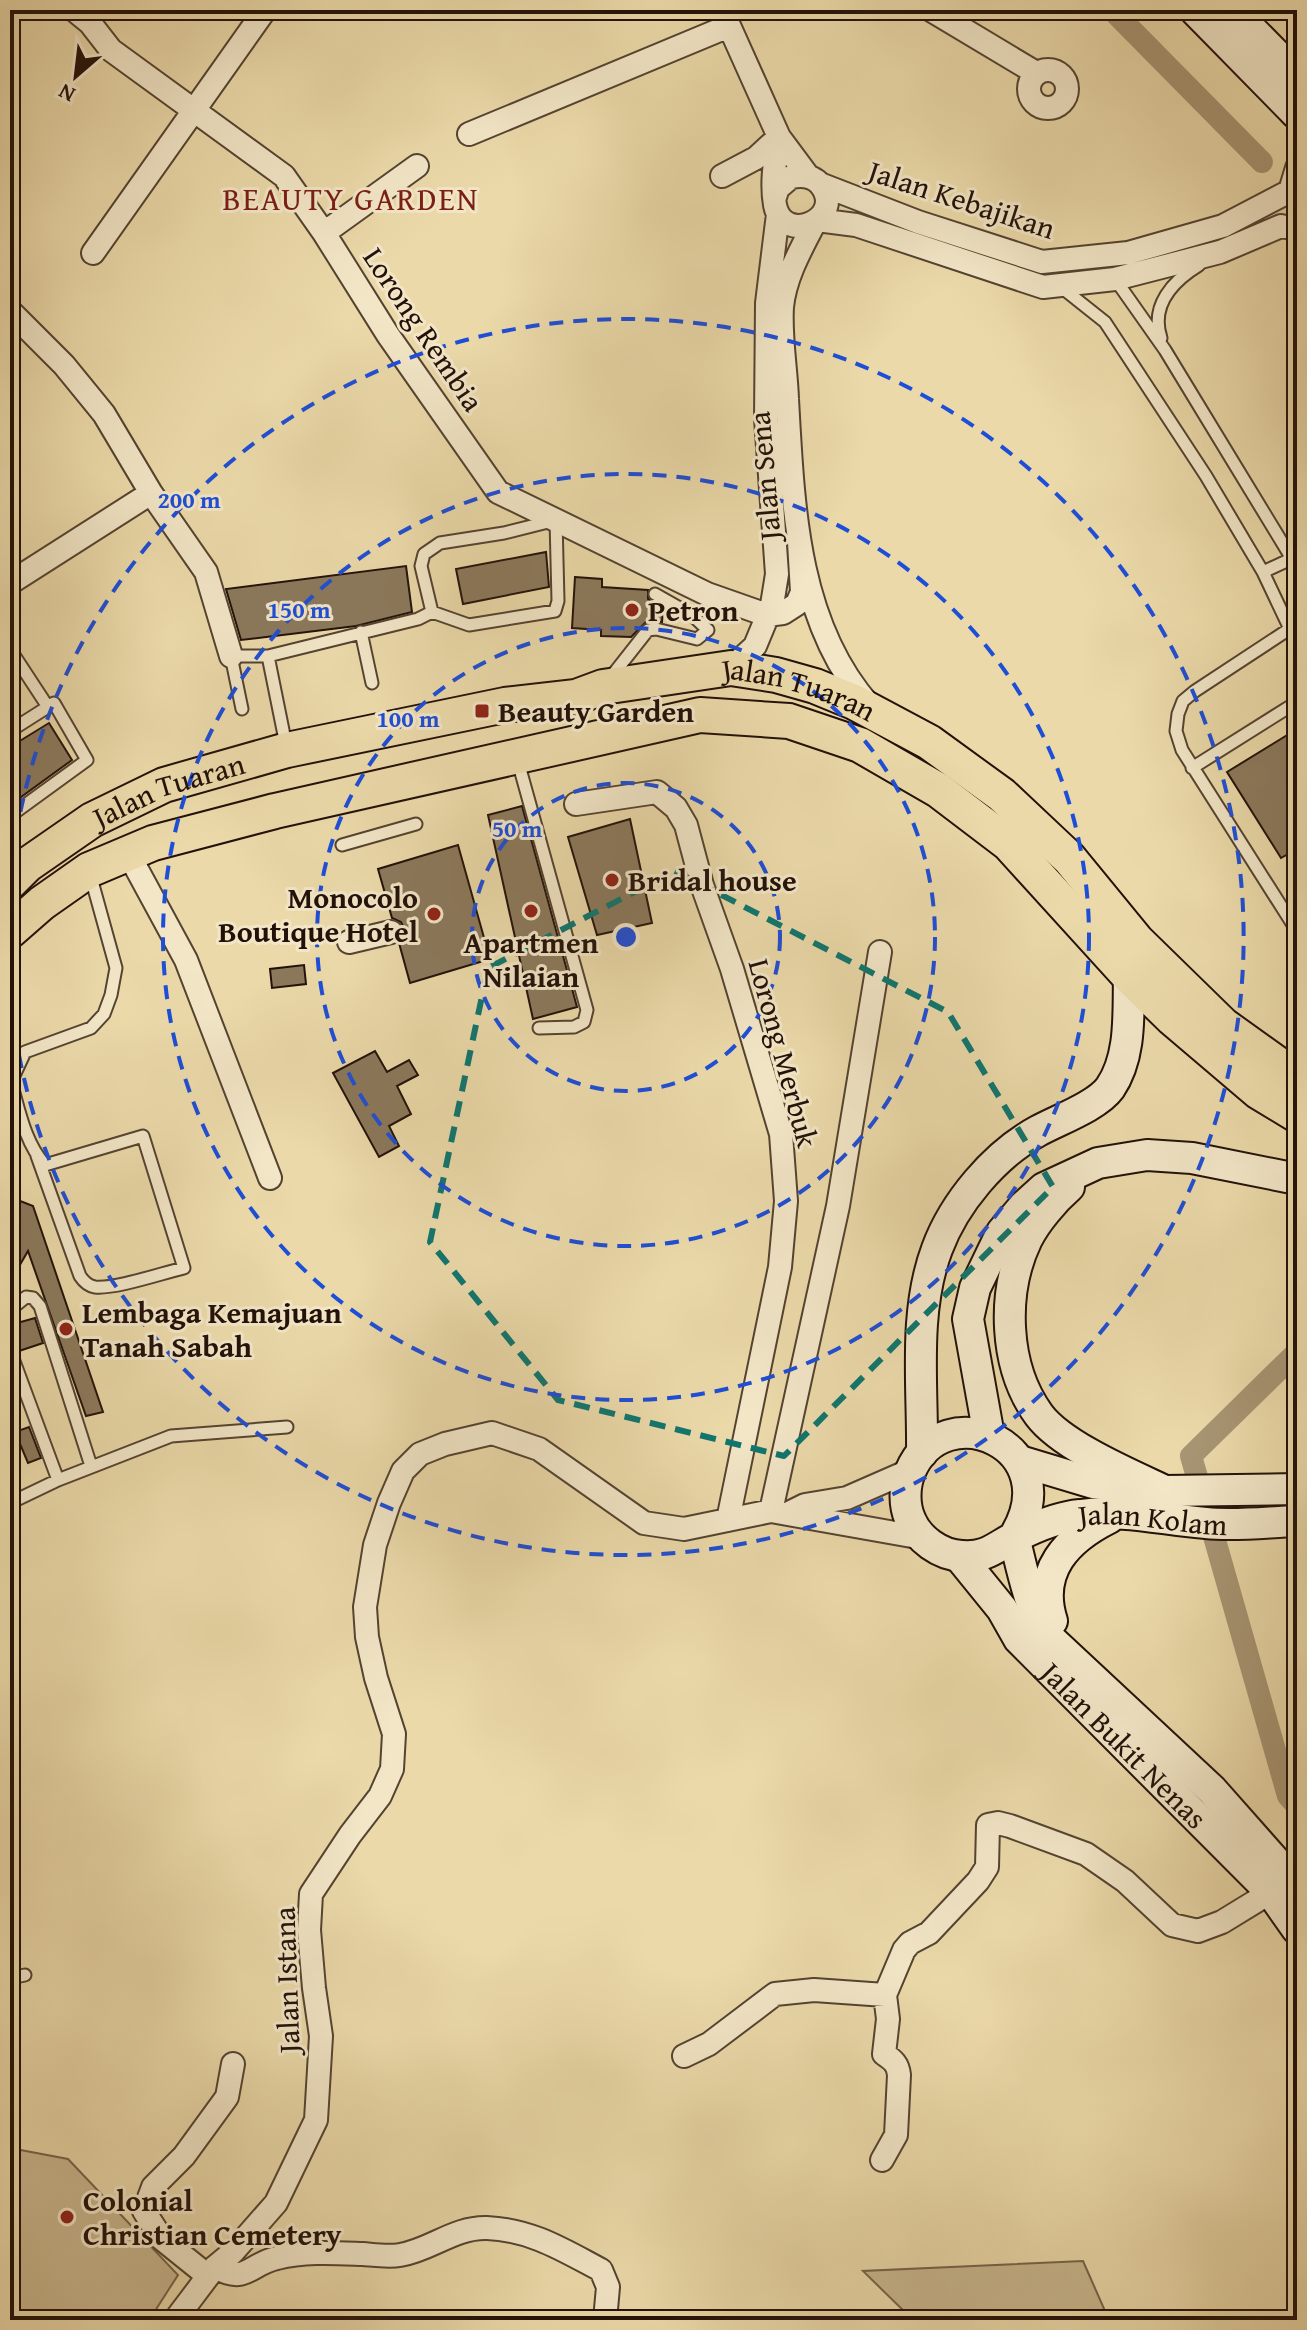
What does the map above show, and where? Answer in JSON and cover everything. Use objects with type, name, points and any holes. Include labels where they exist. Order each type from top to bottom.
[{"type":"main road","points":[[1195,10],[1297,114]]},
{"type":"main road","points":[[1232,10],[1297,76]]},
{"type":"main road","name":"Jalan Tuaran","points":[[10,882],[27,865],[92,820],[164,785],[287,750],[505,705],[576,697],[603,687],[731,668],[776,675],[815,686],[875,712],[929,742],[1002,795],[1069,858],[1137,941],[1223,1025],[1297,1078]]},
{"type":"main road","name":"Jalan Tuaran","points":[[10,931],[42,903],[89,870],[153,843],[275,811],[700,715],[789,721],[860,745],[938,790],[1009,844],[1129,976],[1212,1054],[1259,1092],[1297,1115]]},
{"type":"main road","points":[[916,1461],[922,1301],[937,1248],[962,1203],[998,1161],[1034,1134],[1100,1098],[1110,1088],[1126,1048],[1129,976]]},
{"type":"main road","points":[[989,1436],[968,1319],[975,1288],[1002,1232],[1044,1188],[1098,1163],[1147,1155],[1192,1158],[1297,1179]]},
{"type":"main road","points":[[1098,1163],[1058,1197],[1027,1238],[1015,1276],[1010,1324],[1011,1348],[1021,1380],[1040,1417],[1073,1444],[1101,1474]]},
{"type":"main road","points":[[968,1432],[989,1436],[1006,1446],[1020,1461],[1028,1480],[1030,1500],[1025,1519],[1014,1537],[999,1549],[979,1556],[959,1556],[940,1551],[923,1538],[911,1521],[905,1501],[907,1480],[916,1461],[929,1445],[947,1436],[968,1432]]},
{"type":"main road","name":"Jalan Kolam","points":[[1020,1461],[1101,1474],[1165,1491],[1297,1489]]},
{"type":"main road","name":"Jalan Kolam","points":[[1014,1537],[1076,1527],[1118,1513],[1209,1524],[1297,1521]]},
{"type":"main road","points":[[1072,1657],[1052,1622],[1046,1588],[1076,1527]]},
{"type":"main road","name":"Jalan Bukit Nenas","points":[[1014,1537],[1038,1621],[1049,1638],[1212,1790],[1284,1889],[1297,1929]]},
{"type":"main road","name":"Jalan Bukit Nenas","points":[[959,1556],[1002,1609],[1019,1639],[1284,1889]]},
{"type":"street","name":"Lorong Rembia","points":[[74,10],[90,23],[111,50],[284,176],[388,335],[498,492],[695,589],[767,615]]},
{"type":"street","points":[[93,253],[265,10]]},
{"type":"street","points":[[931,10],[1036,73]]},
{"type":"street","points":[[469,134],[726,18],[779,137],[814,180]]},
{"type":"street","points":[[779,137],[756,158],[722,176],[753,179],[775,198],[784,220],[799,226],[816,221]]},
{"type":"street","name":"Jalan Sena","points":[[731,668],[755,646],[776,590],[766,419],[767,303],[779,137]]},
{"type":"street","points":[[324,233],[417,166]]},
{"type":"street","name":"Jalan Kebajikan","points":[[814,180],[963,237],[1042,262],[1057,262],[1128,253],[1223,226],[1290,191],[1297,168]]},
{"type":"street","points":[[775,198],[783,181],[791,177],[814,180]]},
{"type":"street","name":"Jalan Sena","points":[[814,180],[826,199],[825,207],[792,266],[782,307],[793,509],[819,617],[835,655],[854,688],[875,712]]},
{"type":"street","name":"Jalan Kebajikan","points":[[816,221],[856,225],[1043,287],[1115,279],[1220,252],[1281,226],[1297,229]]},
{"type":"street","points":[[799,253],[856,225]]},
{"type":"street","points":[[1057,262],[1101,269],[1115,279]]},
{"type":"street","points":[[10,311],[64,365],[104,414],[151,493],[206,572],[231,656]]},
{"type":"street","points":[[10,583],[151,493]]},
{"type":"street","points":[[767,615],[783,613],[797,604],[802,592],[799,542]]},
{"type":"street","name":"Lorong Merbuk","points":[[576,804],[657,792],[676,808],[686,825],[781,1134],[786,1201],[780,1267],[728,1520]]},
{"type":"street","points":[[128,853],[186,960],[270,1178]]},
{"type":"street","points":[[349,942],[391,932]]},
{"type":"street","points":[[780,1512],[838,1206],[880,952]]},
{"type":"street","name":"Jalan Istana","points":[[175,2320],[212,2271],[276,2203],[316,2120],[321,2036],[309,1930],[311,1894],[380,1796],[392,1769],[394,1734],[376,1678],[367,1637],[365,1607],[375,1545],[403,1471],[420,1454],[445,1444],[492,1433],[539,1449],[644,1523],[684,1529],[847,1498],[916,1461]]},
{"type":"street","name":"Jalan Istana","points":[[780,1512],[923,1538]]},
{"type":"street","points":[[882,2160],[896,2135],[899,2075],[893,2059],[884,2054],[888,2019],[885,1995],[904,1950],[910,1943],[929,1933],[978,1881],[987,1867],[988,1825],[998,1823],[1010,1826],[1086,1854],[1125,1881],[1172,1925],[1198,1931],[1222,1922],[1284,1889]]},
{"type":"street","points":[[684,2056],[709,2044],[775,1994],[814,1990],[885,1995]]},
{"type":"street","points":[[233,2064],[227,2097],[184,2156],[153,2187],[144,2211],[162,2239],[212,2271],[241,2275],[275,2258],[324,2253],[399,2255],[435,2244],[457,2231],[486,2228],[536,2236],[601,2270],[608,2287],[605,2320]]},
{"type":"lane","points":[[1165,350],[1157,327],[1161,303],[1180,277],[1220,252]]},
{"type":"lane","points":[[1115,279],[1165,350],[1294,563],[1263,572]]},
{"type":"lane","points":[[1060,286],[1105,322],[1206,476],[1293,627],[1183,701],[1176,731],[1192,768],[1297,931]]},
{"type":"lane","points":[[242,709],[231,656],[268,656],[418,619],[432,612],[469,625],[555,611],[558,601],[556,520],[504,533],[440,543],[424,554],[421,566],[432,612]]},
{"type":"lane","points":[[603,687],[648,630],[656,629],[697,639],[708,630],[692,615],[655,594]]},
{"type":"lane","points":[[361,632],[372,683]]},
{"type":"lane","points":[[10,649],[48,707]]},
{"type":"lane","points":[[268,656],[287,750]]},
{"type":"lane","points":[[1192,768],[1297,702]]},
{"type":"lane","points":[[10,731],[54,703],[87,760],[10,816]]},
{"type":"lane","points":[[517,757],[587,1010],[584,1022],[574,1027],[539,1028]]},
{"type":"lane","points":[[342,845],[416,824]]},
{"type":"lane","points":[[37,1156],[45,1165],[143,1136],[184,1268],[110,1285],[94,1287],[86,1284],[80,1276],[25,1129],[11,1082],[25,1052],[91,1028],[104,1014],[111,995],[116,968],[89,870]]},
{"type":"lane","points":[[10,1310],[26,1297],[33,1298],[40,1306],[91,1466]]},
{"type":"lane","points":[[11,1353],[58,1480]]},
{"type":"lane","points":[[10,1503],[91,1466],[171,1436],[287,1427]]},
{"type":"lane","points":[[10,1978],[25,1975]]},
{"type":"highlighted area","points":[[675,871],[948,1012],[1053,1187],[784,1456],[558,1400],[430,1242],[488,968]]},
{"type":"shaded area","name":"Colonial Christian Cemetery","points":[[10,2148],[68,2159],[178,2275],[153,2314],[145,2320],[10,2320]]},
{"type":"shaded area","points":[[1083,2261],[1109,2320],[913,2320],[863,2271]]},
{"type":"building","points":[[546,552],[549,587],[463,604],[456,569]]},
{"type":"building","points":[[406,566],[412,612],[356,626],[241,640],[226,589]]},
{"type":"building","name":"Petron","points":[[575,577],[602,579],[602,587],[648,590],[648,599],[663,608],[662,622],[646,622],[631,637],[601,636],[601,630],[572,628]]},
{"type":"building","points":[[49,723],[72,760],[10,805],[10,747]]},
{"type":"building","points":[[1297,729],[1297,849],[1281,858],[1227,772]]},
{"type":"building","name":"Apartmen Nilaian","points":[[522,806],[577,1007],[533,1019],[488,815]]},
{"type":"building","name":"Bridal house","points":[[630,819],[652,923],[597,935],[568,837]]},
{"type":"building","name":"Monocolo Boutique Hotel","points":[[458,845],[490,959],[410,983],[399,943],[404,937],[404,928],[401,922],[392,918],[378,869]]},
{"type":"building","points":[[304,965],[306,984],[272,988],[270,969]]},
{"type":"building","points":[[375,1051],[387,1072],[409,1060],[418,1075],[397,1086],[411,1114],[389,1126],[399,1146],[379,1157],[333,1073]]},
{"type":"building","name":"Lembaga Kemajuan Tanah Sabah","points":[[10,1197],[33,1206],[103,1412],[86,1416],[28,1251],[10,1282]]},
{"type":"building","name":"Lembaga Kemajuan Tanah Sabah","points":[[35,1318],[43,1343],[19,1351],[16,1346],[10,1345],[10,1325]]},
{"type":"building","points":[[29,1427],[41,1458],[28,1463],[15,1432]]},
{"type":"waterway","points":[[1112,10],[1262,162]]},
{"type":"waterway","points":[[1297,1352],[1191,1456],[1288,1796],[1297,1806]]},
{"type":"place","name":"Petron","points":[[632,610]]},
{"type":"place","name":"Beauty Garden","points":[[482,711]]},
{"type":"place","name":"Bridal house","points":[[612,880]]},
{"type":"place","name":"Apartmen Nilaian","points":[[531,911]]},
{"type":"place","name":"Monocolo Boutique Hotel","points":[[434,914]]},
{"type":"place","name":"Lembaga Kemajuan Tanah Sabah","points":[[66,1329]]},
{"type":"place","name":"Colonial Christian Cemetery","points":[[67,2217]]},
{"type":"district","name":"BEAUTY GARDEN","points":[[351,198]]}]
